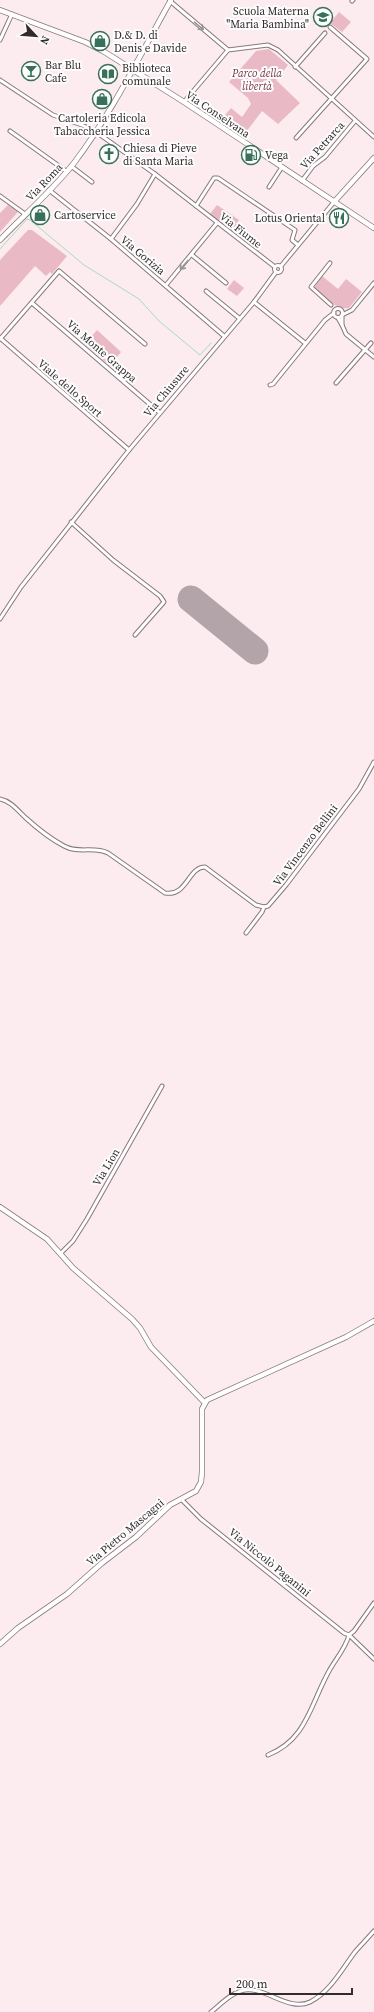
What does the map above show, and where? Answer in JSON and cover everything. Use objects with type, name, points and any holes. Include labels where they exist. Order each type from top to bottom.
[{"type":"street","points":[[170,1],[228,50]]},
{"type":"street","name":"Via Roma","points":[[0,240],[71,166],[95,132],[170,1]]},
{"type":"street","name":"Via Conselvana","points":[[0,10],[85,42],[132,69],[374,228]]},
{"type":"street","points":[[0,40],[12,14]]},
{"type":"street","points":[[296,138],[332,100],[367,59],[330,27]]},
{"type":"street","points":[[295,66],[325,34]]},
{"type":"street","points":[[184,102],[228,50],[268,45],[278,50],[374,137]]},
{"type":"street","name":"Via Fiume","points":[[0,80],[53,115],[95,132],[155,174],[275,267]]},
{"type":"street","name":"Via Petrarca","points":[[302,181],[313,166],[325,157],[355,121]]},
{"type":"street","points":[[10,131],[66,171]]},
{"type":"street","points":[[334,202],[374,158]]},
{"type":"street","points":[[71,166],[92,182]]},
{"type":"street","points":[[269,187],[282,167]]},
{"type":"street","points":[[111,239],[134,208],[155,174]]},
{"type":"street","points":[[196,206],[214,178],[218,178],[296,230],[292,240],[298,245]]},
{"type":"street","name":"Via Gorizia","points":[[49,190],[111,239],[224,336]]},
{"type":"street","points":[[0,196],[25,214]]},
{"type":"street","name":"Via Chiusure","points":[[0,619],[21,587],[159,412],[254,302],[276,272],[282,271],[281,266],[334,202]]},
{"type":"street","points":[[166,285],[192,256],[217,223]]},
{"type":"street","points":[[192,256],[226,283]]},
{"type":"street","points":[[330,262],[311,288],[331,305],[340,309],[352,310]]},
{"type":"street","points":[[276,272],[275,267],[278,265],[281,266]]},
{"type":"street","points":[[0,339],[59,271],[145,344]]},
{"type":"street","points":[[270,385],[273,384],[324,320],[335,315],[342,315],[352,310],[374,283]]},
{"type":"street","points":[[206,291],[240,318]]},
{"type":"street","name":"Via Monte Grappa","points":[[32,302],[159,412]]},
{"type":"street","points":[[254,302],[306,343]]},
{"type":"street","points":[[331,305],[346,334],[374,357]]},
{"type":"street","points":[[335,315],[340,309]]},
{"type":"street","points":[[340,309],[342,315],[342,325]]},
{"type":"street","name":"Viale dello Sport","points":[[0,339],[129,450]]},
{"type":"street","points":[[336,383],[371,343]]},
{"type":"street","points":[[71,522],[113,560],[160,596],[164,602],[135,635]]},
{"type":"street","name":"Via Vincenzo Bellini","points":[[246,933],[262,912],[264,907],[268,906],[286,886],[359,789],[374,762]]},
{"type":"street","points":[[0,799],[9,803],[36,827],[71,850],[101,850],[108,853],[165,893],[170,894],[180,890],[197,869],[205,867],[256,905],[264,907]]},
{"type":"street","name":"Via Lion","points":[[61,1253],[80,1230],[162,1086]]},
{"type":"street","points":[[0,1207],[41,1235],[61,1253],[73,1268],[132,1319],[143,1333],[151,1347],[204,1402],[346,1337],[374,1321]]},
{"type":"street","name":"Via Pietro Mascagni","points":[[0,1644],[18,1628],[71,1591],[111,1555],[136,1538],[170,1505],[182,1500],[196,1491],[201,1482],[202,1409],[204,1402]]},
{"type":"street","name":"Via Niccolò Paganini","points":[[182,1500],[201,1519],[273,1578],[344,1633],[349,1635],[374,1659]]},
{"type":"street","points":[[268,1755],[285,1747],[300,1731],[322,1685],[349,1635],[354,1631],[374,1603]]},
{"type":"street","points":[[211,2012],[232,1996],[244,1990],[255,1990],[299,2004],[310,2002],[326,1989],[356,1950],[374,1931]]},
{"type":"green space","points":[[339,12],[351,22],[342,32],[330,23]]},
{"type":"green space","name":"Parco della libertà","points":[[269,49],[288,65],[276,80],[300,103],[278,124],[262,111],[243,136],[220,121],[231,108],[242,117],[251,104],[248,98],[229,82],[256,51]]},
{"type":"green space","points":[[8,205],[18,211],[0,232],[0,213]]},
{"type":"green space","points":[[217,205],[239,220],[232,232],[210,214]]},
{"type":"green space","points":[[28,230],[32,230],[67,256],[52,274],[50,272],[46,276],[35,266],[0,306],[0,260]]},
{"type":"green space","points":[[322,276],[338,289],[346,279],[362,292],[349,308],[335,305],[314,288]]},
{"type":"green space","points":[[234,280],[244,288],[237,296],[227,289]]},
{"type":"green space","points":[[97,330],[121,352],[110,366],[85,344]]},
{"type":"waterway","points":[[0,249],[27,219],[30,220],[84,265],[139,299],[159,321],[200,355],[211,343]]},
{"type":"runway","points":[[191,599],[255,651]]},
{"type":"place","name":"Scuola Materna \"Maria Bambina\"","points":[[323,17]]},
{"type":"place","name":"D.& D. di Denis e Davide","points":[[100,41]]},
{"type":"place","name":"Bar Blu Cafe","points":[[31,71]]},
{"type":"place","name":"Biblioteca comunale","points":[[108,74]]},
{"type":"place","name":"Cartoleria Edicola Tabaccheria Jessica","points":[[102,99]]},
{"type":"place","name":"Chiesa di Pieve di Santa Maria","points":[[109,154]]},
{"type":"place","name":"Vega","points":[[251,155]]},
{"type":"place","name":"Cartoservice","points":[[40,215]]},
{"type":"place","name":"Lotus Oriental","points":[[339,218]]}]
